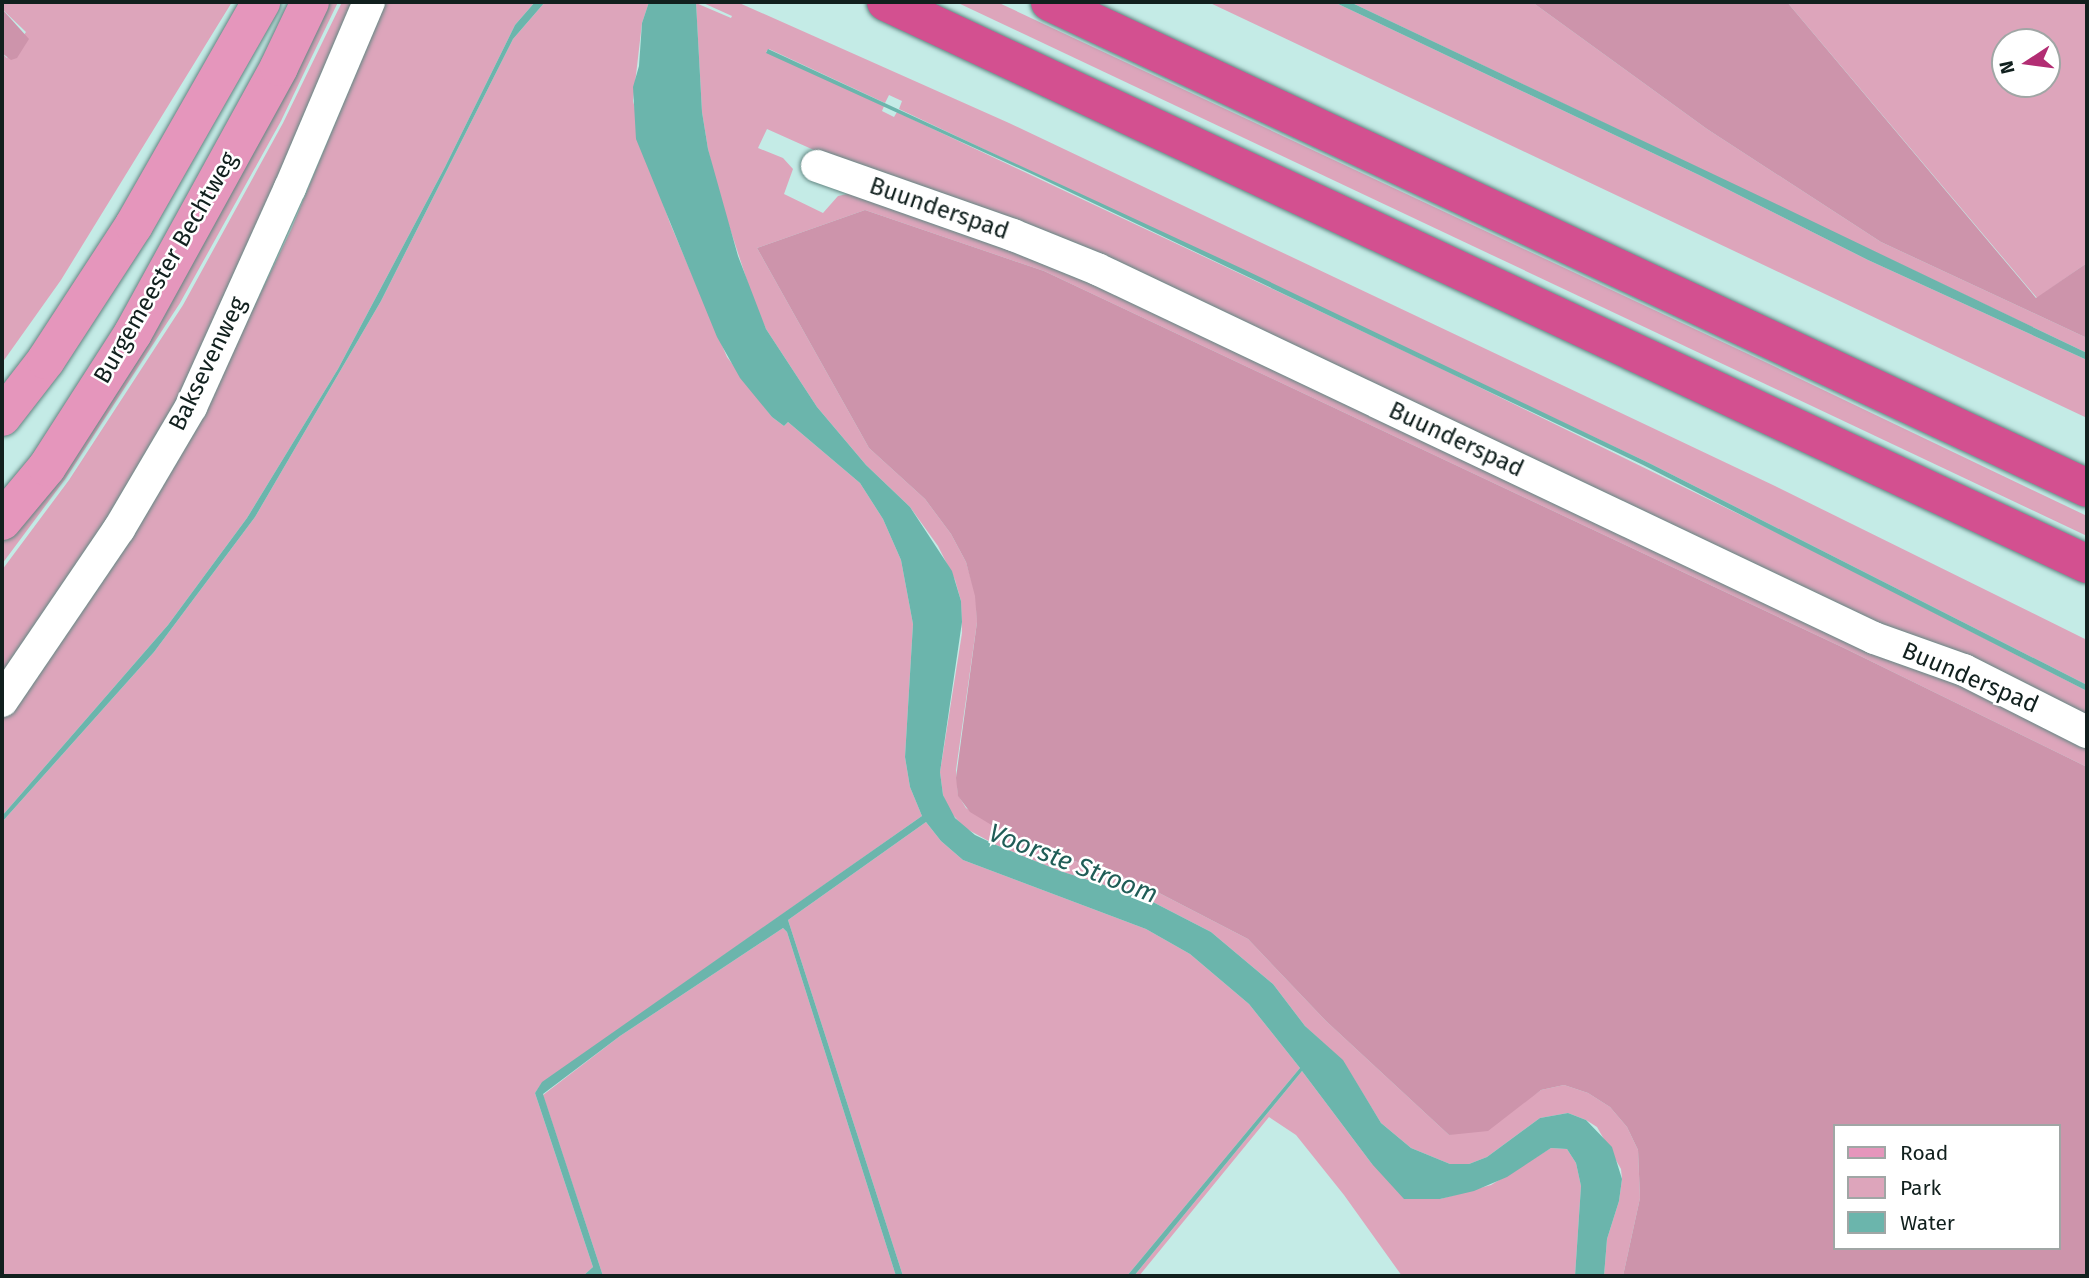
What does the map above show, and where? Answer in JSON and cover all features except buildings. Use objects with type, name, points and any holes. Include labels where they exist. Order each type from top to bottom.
[{"type":"highway","points":[[886,2],[2087,564]]},
{"type":"highway","points":[[1050,2],[2087,488]]},
{"type":"main road","name":"Burgemeester Bechtweg","points":[[2,417],[68,329],[134,225],[261,2]]},
{"type":"main road","name":"Burgemeester Bechtweg","points":[[2,521],[47,467],[133,333],[279,67],[310,2]]},
{"type":"street","name":"Baksevenweg","points":[[2,701],[119,529],[191,407],[290,188],[369,2]]},
{"type":"street","name":"Buunderspad","points":[[817,166],[1013,235],[1097,270],[1874,638],[1964,670],[2087,732]]},
{"type":"green space","points":[[2,2],[232,2],[61,280],[2,363],[2,53],[7,58],[26,32],[2,9]]},
{"type":"green space","points":[[326,2],[338,2],[281,121],[180,303],[66,478],[2,564],[2,542],[35,498]]},
{"type":"green space","points":[[342,2],[355,2],[221,318],[127,491],[2,675],[2,570],[69,480],[183,305],[283,123]]},
{"type":"green space","points":[[385,2],[535,2],[515,25],[445,167],[338,369],[247,518],[168,625],[2,816],[2,718],[101,584],[198,423],[291,230]]},
{"type":"green space","points":[[545,2],[649,2],[642,23],[633,101],[653,176],[670,223],[727,357],[772,417],[784,426],[788,422],[860,483],[883,519],[901,560],[913,624],[905,757],[910,787],[922,816],[542,1083],[535,1093],[593,1267],[583,1276],[2,1276],[2,822],[154,652],[255,517],[381,301],[513,39]]},
{"type":"green space","points":[[701,2],[737,2],[1009,123],[1775,486],[2087,640],[2087,685],[1651,464],[899,109],[902,101],[889,95],[885,103],[769,49],[766,52],[884,106],[882,111],[894,117],[897,112],[1436,366],[1798,543],[2087,691],[2087,721],[767,129],[758,148],[783,158],[793,169],[784,194],[823,213],[838,196],[852,193],[1064,267],[2087,743],[2087,767],[1844,648],[1044,271],[865,210],[757,248],[869,448],[925,499],[951,534],[966,562],[976,596],[977,622],[956,770],[958,795],[966,808],[1023,844],[1138,882],[1248,939],[1326,1021],[1449,1135],[1516,1107],[1541,1090],[1564,1085],[1588,1093],[1610,1107],[1627,1127],[1638,1150],[1640,1198],[1623,1276],[1604,1276],[1607,1239],[1619,1201],[1622,1179],[1621,1169],[1597,1127],[1568,1113],[1540,1118],[1487,1157],[1469,1164],[1450,1164],[1411,1148],[1381,1123],[1343,1061],[1305,1026],[1273,984],[1211,932],[1145,898],[1060,871],[996,845],[965,828],[951,813],[943,795],[940,772],[962,633],[961,601],[955,580],[938,546],[910,507],[866,465],[817,407],[766,329],[755,305],[718,192],[708,149],[702,112],[696,3],[731,18],[732,16]]},
{"type":"green space","points":[[956,2],[997,2],[1761,360],[2087,516],[2087,536]]},
{"type":"green space","points":[[1208,2],[1334,2],[1699,175],[1868,260],[2087,360],[2087,418]]},
{"type":"green space","points":[[1350,2],[1532,2],[1707,129],[1881,242],[2087,338],[2087,353]]},
{"type":"green space","points":[[1787,2],[2087,2],[2087,263],[2037,298]]},
{"type":"green space","points":[[926,822],[941,841],[963,860],[1146,929],[1190,954],[1249,1004],[1300,1068],[1127,1276],[903,1276],[788,920]]},
{"type":"green space","points":[[783,928],[787,932],[896,1276],[603,1276],[543,1095],[620,1036]]},
{"type":"green space","points":[[1302,1071],[1372,1164],[1440,1199],[1491,1185],[1551,1148],[1567,1149],[1576,1163],[1581,1186],[1575,1276],[1402,1276],[1344,1195],[1296,1135],[1269,1117],[1139,1276],[1134,1276]]},
{"type":"shaded area","points":[[1532,2],[1787,2],[2036,298],[2087,263],[2087,338],[1881,242],[1707,129]]},
{"type":"shaded area","points":[[2,9],[29,39],[17,58],[11,60],[2,53]]},
{"type":"shaded area","points":[[865,210],[1044,271],[1844,648],[2087,767],[2087,1276],[1623,1276],[1640,1198],[1638,1150],[1627,1127],[1610,1107],[1588,1093],[1564,1085],[1541,1090],[1488,1131],[1449,1135],[1326,1021],[1248,939],[1138,882],[1023,844],[970,812],[958,796],[956,778],[977,622],[975,596],[966,562],[951,534],[925,499],[869,448],[757,248]]},
{"type":"water","points":[[535,2],[545,2],[513,39],[381,301],[255,517],[154,652],[2,822],[2,816],[168,625],[247,518],[338,369],[445,167],[515,25]]},
{"type":"water","points":[[649,2],[696,2],[702,112],[708,149],[738,256],[766,329],[817,407],[866,465],[910,507],[952,571],[961,601],[962,622],[940,772],[943,795],[955,818],[975,835],[996,845],[1060,871],[1145,898],[1211,932],[1273,984],[1305,1026],[1343,1060],[1381,1123],[1411,1148],[1450,1164],[1469,1164],[1487,1157],[1540,1118],[1568,1113],[1586,1120],[1612,1147],[1622,1179],[1619,1201],[1607,1239],[1604,1276],[1575,1276],[1581,1186],[1576,1163],[1567,1149],[1551,1148],[1507,1177],[1474,1191],[1440,1199],[1404,1199],[1372,1164],[1302,1071],[1134,1276],[1127,1276],[1300,1068],[1249,1004],[1190,954],[1146,929],[963,860],[941,841],[926,822],[788,920],[903,1276],[896,1276],[787,932],[783,928],[620,1036],[543,1094],[603,1276],[583,1276],[593,1267],[535,1093],[542,1082],[922,816],[910,787],[905,757],[913,624],[901,560],[883,519],[860,483],[788,422],[784,426],[772,417],[740,378],[717,337],[636,139],[633,87],[639,66],[642,23]]},
{"type":"water","points":[[1334,2],[1350,2],[1770,201],[2087,353],[2087,360],[1868,260],[1699,175]]},
{"type":"water","points":[[768,49],[1243,269],[1651,464],[2087,685],[2087,691],[1643,465],[1034,175],[766,53]]},
{"type":"water label","name":"Voorste Stroom","points":[[1073,864]]}]
